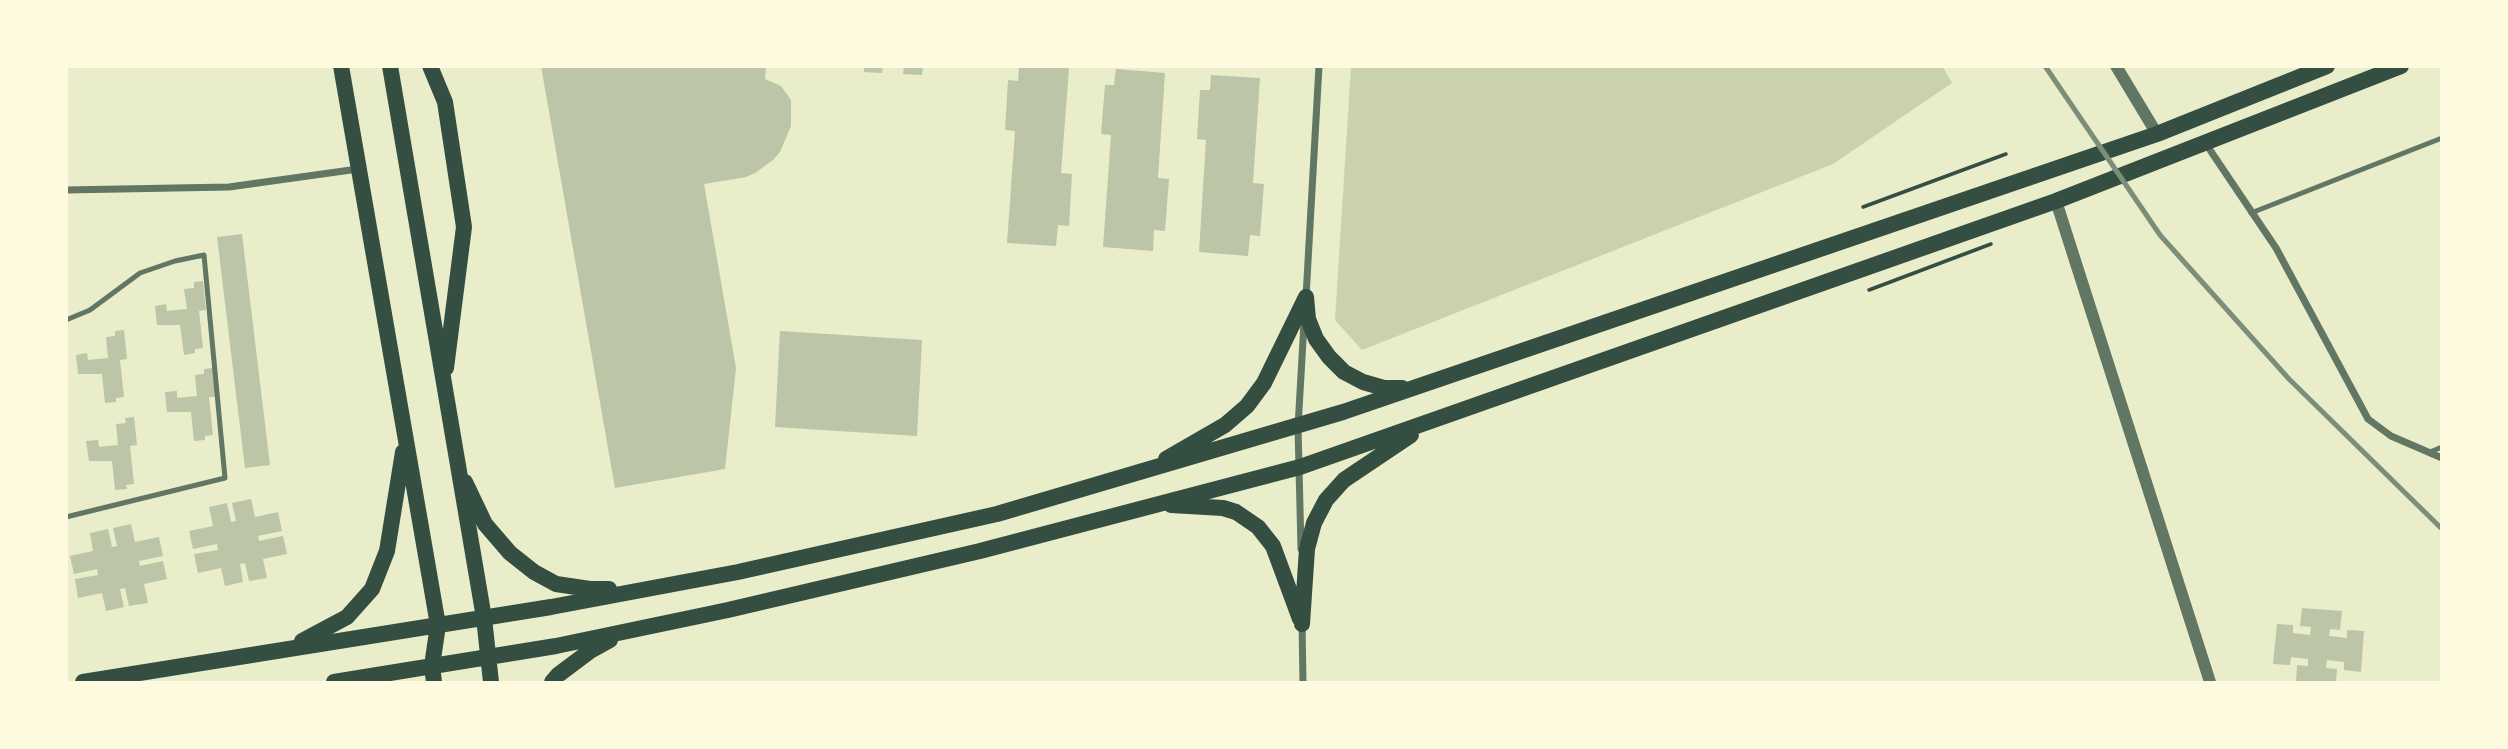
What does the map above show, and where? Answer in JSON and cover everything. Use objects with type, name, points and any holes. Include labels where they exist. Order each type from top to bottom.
[{"type":"main road","points":[[341,66],[438,625],[432,666],[434,682]]},
{"type":"main road","points":[[390,66],[484,618],[491,682]]},
{"type":"main road","points":[[430,66],[445,102],[464,227],[444,388]]},
{"type":"main road","points":[[83,682],[484,618],[657,587],[738,572],[997,514],[1298,427],[1427,384],[2157,134],[2328,66]]},
{"type":"main road","points":[[334,682],[628,631],[980,551],[1300,467],[2056,201],[2401,66]]},
{"type":"main road","points":[[1306,297],[1308,319],[1316,339],[1329,357],[1345,372],[1363,382],[1384,388],[1427,384]]},
{"type":"main road","points":[[1147,471],[1225,425],[1247,406],[1264,383],[1306,297]]},
{"type":"main road","points":[[1302,624],[1307,549],[1314,523],[1326,500],[1344,480],[1434,420]]},
{"type":"main road","points":[[277,651],[313,637],[347,617],[372,589],[387,551],[405,436]]},
{"type":"main road","points":[[456,464],[485,524],[510,553],[534,572],[556,584],[590,589],[657,587]]},
{"type":"main road","points":[[1154,504],[1223,508],[1249,519],[1273,546],[1302,624]]},
{"type":"main road","points":[[552,682],[590,651],[628,631]]},
{"type":"street","points":[[1303,682],[1298,427],[1319,66]]},
{"type":"street","points":[[2116,66],[2157,134]]},
{"type":"street","points":[[2206,143],[2276,248],[2368,419],[2391,436],[2441,458]]},
{"type":"street","points":[[66,190],[229,187],[358,169]]},
{"type":"street","points":[[2056,201],[2210,682]]},
{"type":"lane","points":[[2251,213],[2441,138]]},
{"type":"lane","points":[[66,320],[90,310],[140,273],[175,261],[204,256],[225,478],[66,517]]},
{"type":"lane","points":[[2430,452],[2441,447]]},
{"type":"path","points":[[1863,207],[2006,154]]},
{"type":"path","points":[[1869,290],[1991,244]]},
{"type":"green space","points":[[1351,67],[1943,67],[1952,83],[1833,164],[1362,350],[1335,320]]},
{"type":"building","points":[[541,66],[766,66],[765,79],[781,86],[791,100],[791,126],[780,152],[773,160],[746,177],[704,184],[736,368],[725,469],[615,488]]},
{"type":"building","points":[[864,66],[883,66],[882,73],[864,72]]},
{"type":"building","points":[[904,66],[923,66],[922,75],[903,74]]},
{"type":"building","points":[[1019,66],[1069,68],[1061,173],[1072,174],[1069,226],[1058,225],[1056,246],[1007,243],[1015,131],[1005,130],[1008,80],[1018,81]]},
{"type":"building","points":[[1116,69],[1165,73],[1158,178],[1169,179],[1165,231],[1154,230],[1153,251],[1103,247],[1111,135],[1101,134],[1105,85],[1114,85]]},
{"type":"building","points":[[1211,75],[1260,78],[1253,183],[1264,184],[1260,236],[1250,235],[1248,256],[1199,252],[1206,140],[1197,139],[1200,90],[1210,90]]},
{"type":"building","points":[[242,234],[270,465],[245,468],[217,237]]},
{"type":"building","points":[[203,281],[206,310],[199,311],[203,348],[184,355],[180,325],[157,325],[155,306],[166,304],[167,311],[187,309],[184,289],[194,288],[194,282]]},
{"type":"building","points":[[124,330],[127,359],[120,360],[124,397],[116,398],[116,402],[105,403],[102,374],[78,374],[76,355],[87,353],[88,360],[108,358],[106,337],[115,336],[115,331]]},
{"type":"building","points":[[780,331],[922,340],[917,436],[775,427]]},
{"type":"building","points":[[213,368],[216,397],[209,397],[213,435],[205,436],[205,440],[194,441],[191,412],[167,412],[165,392],[177,391],[177,398],[197,396],[195,375],[204,374],[204,369]]},
{"type":"building","points":[[134,417],[137,445],[130,446],[134,484],[126,485],[127,489],[115,490],[112,461],[89,461],[86,441],[98,440],[99,447],[118,445],[116,424],[126,423],[125,418]]},
{"type":"building","points":[[251,499],[255,517],[278,512],[282,531],[258,536],[259,541],[283,536],[287,554],[263,559],[267,578],[249,581],[245,563],[240,564],[243,582],[225,586],[221,568],[198,573],[194,554],[218,550],[217,544],[193,549],[189,531],[213,526],[209,507],[227,503],[231,522],[236,521],[232,503]]},
{"type":"building","points":[[131,524],[135,542],[159,537],[163,556],[139,561],[140,566],[163,561],[167,579],[144,584],[148,603],[129,606],[125,588],[120,589],[124,607],[106,611],[102,593],[78,598],[75,579],[98,575],[97,569],[74,574],[70,556],[93,551],[90,533],[108,529],[112,547],[117,546],[113,528]]},
{"type":"building","points":[[2302,608],[2342,611],[2340,630],[2330,629],[2329,636],[2347,638],[2347,630],[2364,631],[2361,672],[2344,670],[2344,662],[2327,660],[2326,668],[2337,669],[2336,682],[2296,682],[2297,665],[2308,666],[2308,659],[2291,657],[2290,665],[2273,664],[2277,624],[2293,625],[2293,633],[2310,635],[2311,627],[2300,626]]},
{"type":"railway","points":[[2045,66],[2160,235],[2289,379],[2442,529]]}]
